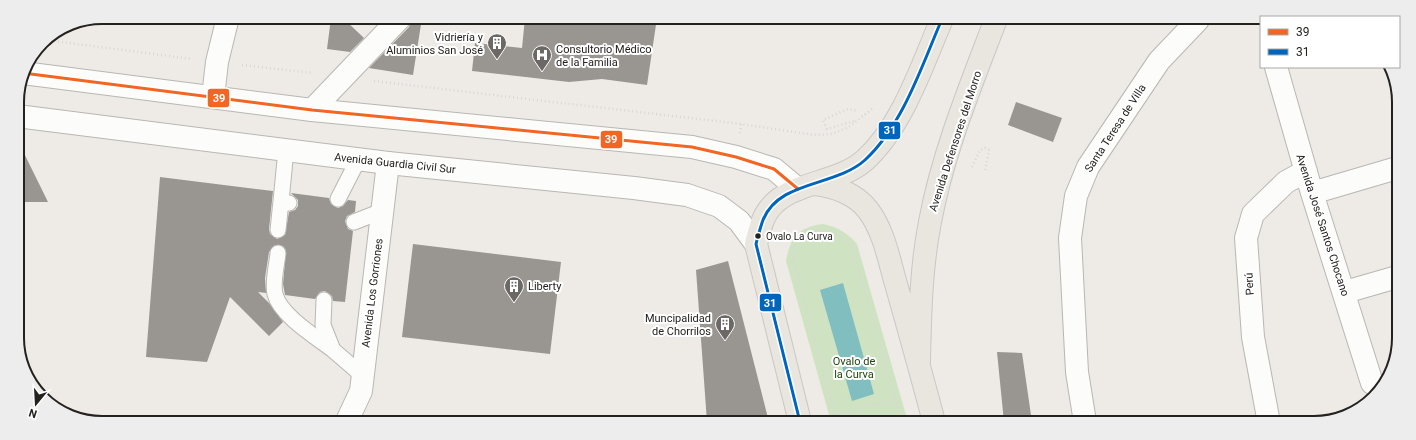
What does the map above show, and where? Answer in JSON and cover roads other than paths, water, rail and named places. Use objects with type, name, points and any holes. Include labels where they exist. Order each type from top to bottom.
[{"type":"main road","points":[[799,416],[756,244],[763,220],[774,204],[787,193],[847,172],[864,161],[878,146],[904,105],[940,24]]},
{"type":"main road","name":"Avenida Defensores del Morro","points":[[919,361],[920,307],[930,222],[940,180],[966,97],[994,24]]},
{"type":"main road","name":"Avenida Defensores del Morro","points":[[807,187],[828,186],[850,195],[868,210],[882,234],[919,361],[933,416]]},
{"type":"street","points":[[213,97],[217,62],[226,24]]},
{"type":"street","points":[[312,110],[394,24]]},
{"type":"street","name":"Santa Teresa de Villa","points":[[1083,416],[1077,372],[1070,238],[1076,196],[1088,167],[1159,61],[1194,24]]},
{"type":"street","name":"Avenida José Santos Chocano","points":[[1276,68],[1312,192],[1375,384]]},
{"type":"street","points":[[30,73],[312,110],[692,148],[736,157],[774,168],[807,187]]},
{"type":"street","name":"Avenida Guardia Civil Sur","points":[[24,117],[358,160],[634,188],[687,195],[719,206],[739,221],[756,244]]},
{"type":"street","name":"Avenida Los Gorriones","points":[[349,416],[361,391],[388,163]]},
{"type":"street","points":[[1312,192],[1392,169]]},
{"type":"street","name":"Perú","points":[[1268,416],[1253,337],[1246,238],[1253,214],[1268,197],[1286,182],[1306,171]]},
{"type":"street","points":[[1345,292],[1392,278]]},
{"type":"lane","points":[[278,230],[285,202],[286,150]]},
{"type":"lane","points":[[338,199],[358,160]]},
{"type":"lane","points":[[354,222],[382,211]]},
{"type":"lane","points":[[278,253],[275,294],[280,304],[288,315],[362,375]]},
{"type":"lane","points":[[324,300],[323,325],[333,350]]},
{"type":"water","points":[[843,283],[874,394],[852,401],[820,290]]},
{"type":"place","name":"Vidriería y Aluminios San José","points":[[497,60]]},
{"type":"place","name":"Consultorio Médico de la Familia","points":[[542,72]]},
{"type":"place","name":"Ovalo La Curva","points":[[758,236]]},
{"type":"place","name":"Liberty","points":[[514,303]]},
{"type":"place","name":"Muncipalidad de Chorrilos","points":[[725,341]]},
{"type":"park label","name":"Ovalo de la Curva","points":[[854,367]]}]
